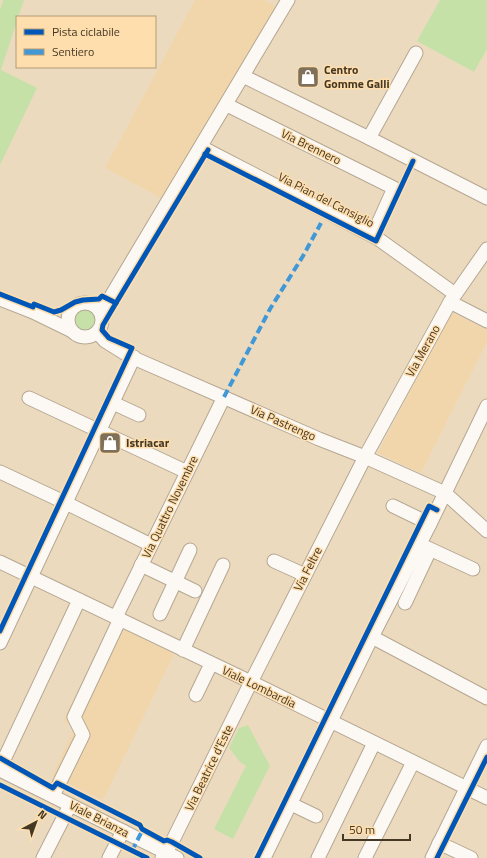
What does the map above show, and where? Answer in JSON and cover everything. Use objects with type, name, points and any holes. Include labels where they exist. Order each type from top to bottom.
[{"type":"street","points":[[0,299],[72,330],[80,336],[91,335],[101,327],[102,316],[107,303],[227,105],[284,2]]},
{"type":"street","points":[[368,138],[416,53]]},
{"type":"street","points":[[243,76],[487,198]]},
{"type":"street","name":"Via Brennero","points":[[227,105],[394,188],[373,235]]},
{"type":"street","name":"Via Pian del Cansiglio","points":[[201,147],[373,235],[414,263],[452,298],[487,321]]},
{"type":"street","name":"Via Merano","points":[[365,457],[452,298],[487,249]]},
{"type":"street","points":[[33,312],[41,311],[54,315],[64,314],[78,305],[88,303],[107,303]]},
{"type":"street","points":[[88,303],[94,305],[102,316]]},
{"type":"street","points":[[72,330],[69,325],[68,318],[73,308]]},
{"type":"street","name":"Via Pastrengo","points":[[91,335],[134,357],[445,493],[487,530]]},
{"type":"street","points":[[0,643],[134,357]]},
{"type":"street","name":"Via Quattro Novembre","points":[[53,796],[83,735],[74,717],[141,565],[224,397]]},
{"type":"street","points":[[29,398],[187,472]]},
{"type":"street","points":[[112,403],[139,415]]},
{"type":"street","points":[[405,603],[425,547],[430,524],[486,406]]},
{"type":"street","name":"Via Feltre","points":[[250,682],[365,457]]},
{"type":"street","points":[[0,472],[151,545]]},
{"type":"street","points":[[393,506],[430,524]]},
{"type":"street","points":[[425,547],[473,569]]},
{"type":"street","points":[[264,858],[372,637],[425,547]]},
{"type":"street","points":[[160,614],[190,550]]},
{"type":"street","points":[[274,561],[305,575]]},
{"type":"street","points":[[141,565],[195,591]]},
{"type":"street","points":[[183,650],[223,565]]},
{"type":"street","name":"Viale Lombardia","points":[[1,566],[31,576],[487,798]]},
{"type":"street","points":[[0,769],[79,600]]},
{"type":"street","points":[[372,637],[487,698]]},
{"type":"street","points":[[196,695],[211,664]]},
{"type":"street","name":"Via Beatrice d'Este","points":[[168,856],[175,835],[250,682]]},
{"type":"street","points":[[318,858],[374,743]]},
{"type":"street","points":[[432,858],[487,746]]},
{"type":"street","points":[[365,858],[413,762]]},
{"type":"street","name":"Viale Brianza","points":[[0,769],[123,830],[168,856]]},
{"type":"street","points":[[291,804],[316,816]]},
{"type":"street","points":[[43,858],[70,805]]},
{"type":"street","points":[[109,858],[123,830]]},
{"type":"street","points":[[439,843],[471,858]]},
{"type":"shaded area","points":[[195,0],[264,0],[276,7],[163,199],[105,168]]},
{"type":"shaded area","points":[[450,312],[487,330],[487,342],[421,473],[378,453]]},
{"type":"shaded area","points":[[111,623],[174,654],[103,800],[52,776],[75,727],[63,721]]},
{"type":"green space","points":[[3,0],[24,0],[18,16],[16,16],[16,24],[1,70],[37,88],[0,165],[0,10]]},
{"type":"green space","points":[[440,0],[487,0],[487,49],[474,72],[417,41]]},
{"type":"green space","points":[[86,309],[94,312],[97,320],[94,328],[86,331],[78,328],[75,320],[78,312]]},
{"type":"green space","points":[[248,725],[270,766],[233,839],[214,829],[246,766],[240,762],[229,748],[239,728]]},
{"type":"marked path","points":[[224,397],[270,309],[303,256],[321,223]]},
{"type":"marked path","points":[[132,851],[143,829]]},
{"type":"cycle path","points":[[0,294],[33,307],[34,304],[54,312],[61,310],[75,302],[99,299],[102,296],[116,303],[208,150]]},
{"type":"cycle path","points":[[205,154],[376,241],[413,161]]},
{"type":"cycle path","points":[[0,631],[132,348],[109,338],[102,330],[103,325],[116,303]]},
{"type":"cycle path","points":[[257,858],[429,506],[437,510]]},
{"type":"cycle path","points":[[437,858],[487,757]]},
{"type":"cycle path","points":[[0,758],[53,788],[57,783],[140,825],[142,829],[164,841],[167,840],[172,842],[200,858]]},
{"type":"cycle path","points":[[0,785],[147,858]]},
{"type":"place","name":"Centro Gomme Galli","points":[[308,77]]},
{"type":"place","name":"Istriacar","points":[[110,443]]}]
